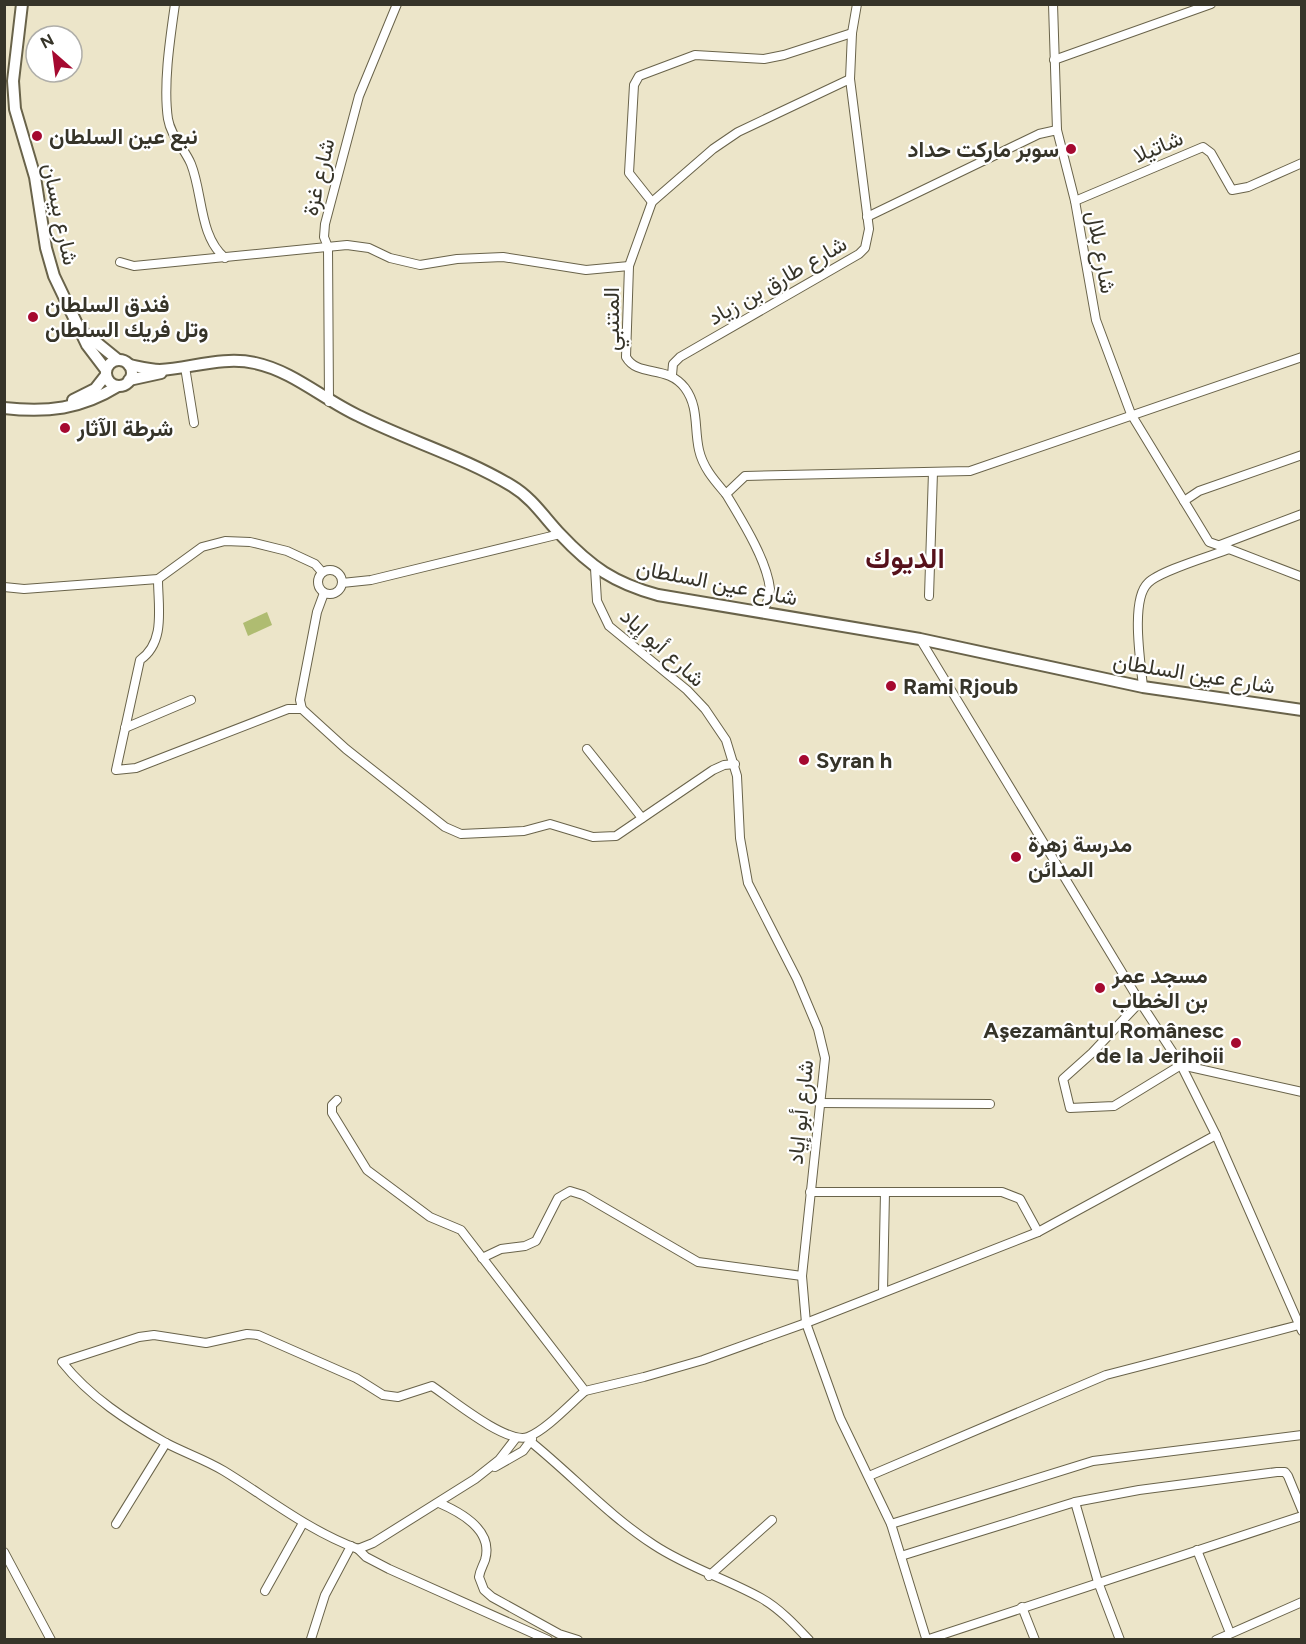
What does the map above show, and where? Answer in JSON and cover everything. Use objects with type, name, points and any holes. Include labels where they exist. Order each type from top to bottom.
[{"type":"main road","name":"شارع بيسان","points":[[22,4],[13,81],[15,109],[35,177],[45,248],[51,267],[87,345],[106,373]]},
{"type":"main road","name":"شارع بيسان","points":[[77,322],[90,340],[124,363]]},
{"type":"main road","name":"شارع عين السلطان","points":[[124,363],[157,370],[236,360],[254,362],[290,376],[329,402],[478,467],[513,487],[532,500],[560,534],[595,568],[613,580],[658,595],[920,639],[1143,687],[1302,710]]},
{"type":"main road","points":[[4,408],[36,411],[57,410],[80,405],[99,398],[129,380],[132,372],[124,363],[111,363],[95,389],[84,396],[36,411]]},
{"type":"main road","name":"شارع عين السلطان","points":[[129,380],[185,367]]},
{"type":"main road","points":[[106,373],[110,382],[118,386]]},
{"type":"street","points":[[175,4],[169,57],[168,120],[172,132],[192,167],[212,242],[225,258]]},
{"type":"street","name":"شارع غزة","points":[[329,402],[328,247],[324,237],[325,224],[347,132],[368,69],[384,39],[397,4]]},
{"type":"street","name":"شارع طارق بن زياد","points":[[672,375],[674,364],[680,357],[859,254],[865,248],[868,238],[867,218],[850,78],[852,33],[857,4]]},
{"type":"street","name":"شارع بلال","points":[[1053,4],[1057,130],[1075,201],[1096,320],[1131,414],[1209,542]]},
{"type":"street","points":[[1054,60],[1211,4]]},
{"type":"street","points":[[652,202],[629,173],[634,85],[639,76],[695,55],[764,59],[784,55],[852,33]]},
{"type":"street","points":[[120,262],[134,266],[347,245],[369,248],[390,258],[420,265],[457,259],[503,257],[586,270],[629,266],[652,202],[720,143],[850,78]]},
{"type":"street","points":[[867,218],[1039,134],[1057,130]]},
{"type":"street","name":"شاتيلا","points":[[1075,201],[1203,147],[1211,153],[1232,190],[1248,187],[1302,163]]},
{"type":"street","name":"المتنبي","points":[[629,266],[626,357],[631,364],[641,369],[672,375]]},
{"type":"street","points":[[726,494],[740,478],[751,475],[970,471],[1302,357]]},
{"type":"street","points":[[185,367],[194,423]]},
{"type":"street","points":[[672,375],[692,399],[701,458],[745,526],[766,576],[769,597],[763,612]]},
{"type":"street","points":[[1184,501],[1199,490],[1302,455]]},
{"type":"street","points":[[929,596],[933,472]]},
{"type":"street","points":[[1220,546],[1302,514]]},
{"type":"street","points":[[342,583],[371,580],[560,534]]},
{"type":"street","points":[[4,587],[24,589],[158,579],[202,547],[225,541],[250,542],[287,551],[315,564],[322,572]]},
{"type":"street","points":[[1209,542],[1302,577]]},
{"type":"street","points":[[1207,558],[1211,547],[1209,542]]},
{"type":"street","points":[[1143,687],[1138,631],[1143,589],[1153,578],[1229,549]]},
{"type":"street","name":"شارع أبو إياد","points":[[595,568],[597,601],[609,626],[697,700],[726,740],[735,764],[740,838],[748,884],[798,979],[823,1043],[825,1058],[802,1276],[806,1323],[840,1418],[891,1524],[926,1639]]},
{"type":"street","points":[[322,572],[334,571],[340,575],[342,583],[336,593],[324,593]]},
{"type":"street","points":[[322,572],[317,583],[324,593]]},
{"type":"street","points":[[158,579],[158,630],[150,652],[140,660],[116,770],[136,768],[288,709],[302,710]]},
{"type":"street","points":[[324,593],[317,612],[300,700],[302,710],[346,749],[453,832],[483,835],[524,831],[550,824],[593,837],[616,836],[713,770],[724,765],[735,764]]},
{"type":"street","points":[[869,1476],[1106,1375],[1300,1328],[1216,1135],[1181,1065],[1140,1002],[920,639]]},
{"type":"street","points":[[125,728],[191,700]]},
{"type":"street","points":[[587,749],[642,818]]},
{"type":"street","points":[[1140,1002],[1092,1053],[1063,1079],[1070,1108],[1114,1106],[1181,1065],[1302,1092]]},
{"type":"street","points":[[337,1100],[332,1105],[332,1113],[366,1170],[430,1217],[461,1230],[585,1390]]},
{"type":"street","points":[[819,1103],[990,1104]]},
{"type":"street","points":[[548,1640],[389,1569],[354,1548],[303,1523],[222,1470],[166,1443],[89,1393],[62,1362],[139,1337],[154,1335],[206,1343],[247,1334],[258,1335],[391,1397],[432,1386],[503,1434],[526,1438],[585,1390],[694,1363],[806,1323],[1038,1232],[1216,1135]]},
{"type":"street","points":[[482,1258],[501,1249],[531,1245],[540,1235],[558,1198],[564,1193],[576,1191],[698,1262],[802,1276]]},
{"type":"street","points":[[810,1192],[1008,1194],[1025,1204],[1038,1232]]},
{"type":"street","points":[[883,1292],[885,1192]]},
{"type":"street","points":[[311,1639],[325,1595],[354,1548],[373,1544],[488,1470],[515,1457],[531,1442],[536,1432]]},
{"type":"street","points":[[891,1524],[1093,1461],[1302,1435]]},
{"type":"street","points":[[488,1470],[516,1438]]},
{"type":"street","points":[[531,1442],[627,1525],[681,1562],[762,1599],[809,1640]]},
{"type":"street","points":[[116,1524],[166,1443]]},
{"type":"street","points":[[901,1556],[1075,1502],[1139,1490],[1278,1472],[1285,1472],[1288,1476],[1302,1510]]},
{"type":"street","points":[[1075,1502],[1098,1582],[1120,1640]]},
{"type":"street","points":[[439,1503],[473,1522],[484,1540],[485,1560],[479,1577],[484,1590],[559,1634],[578,1640]]},
{"type":"street","points":[[926,1639],[1302,1516]]},
{"type":"street","points":[[709,1576],[772,1520]]},
{"type":"street","points":[[265,1592],[303,1523]]},
{"type":"street","points":[[1197,1550],[1230,1633]]},
{"type":"street","points":[[4,1552],[51,1640]]},
{"type":"street","points":[[1216,1640],[1302,1602]]},
{"type":"street","points":[[1022,1607],[1035,1640]]},
{"type":"green space","points":[[267,612],[272,625],[248,636],[243,623]]},
{"type":"place","name":"نبع عين السلطان","points":[[37,136]]},
{"type":"place","name":"سوبر ماركت حداد","points":[[1071,149]]},
{"type":"place","name":"فندق السلطان وتل فريك السلطان","points":[[33,317]]},
{"type":"place","name":"شرطة الآثار","points":[[65,428]]},
{"type":"place","name":"Rami Rjoub","points":[[891,686]]},
{"type":"place","name":"Syran h","points":[[804,760]]},
{"type":"place","name":"مدرسة زهرة المدائن","points":[[1016,857]]},
{"type":"place","name":"مسجد عمر بن الخطاب","points":[[1100,988]]},
{"type":"place","name":"Aşezamântul Românesc de la Jerihoii","points":[[1236,1043]]},
{"type":"district","name":"الديوك","points":[[905,558]]}]
